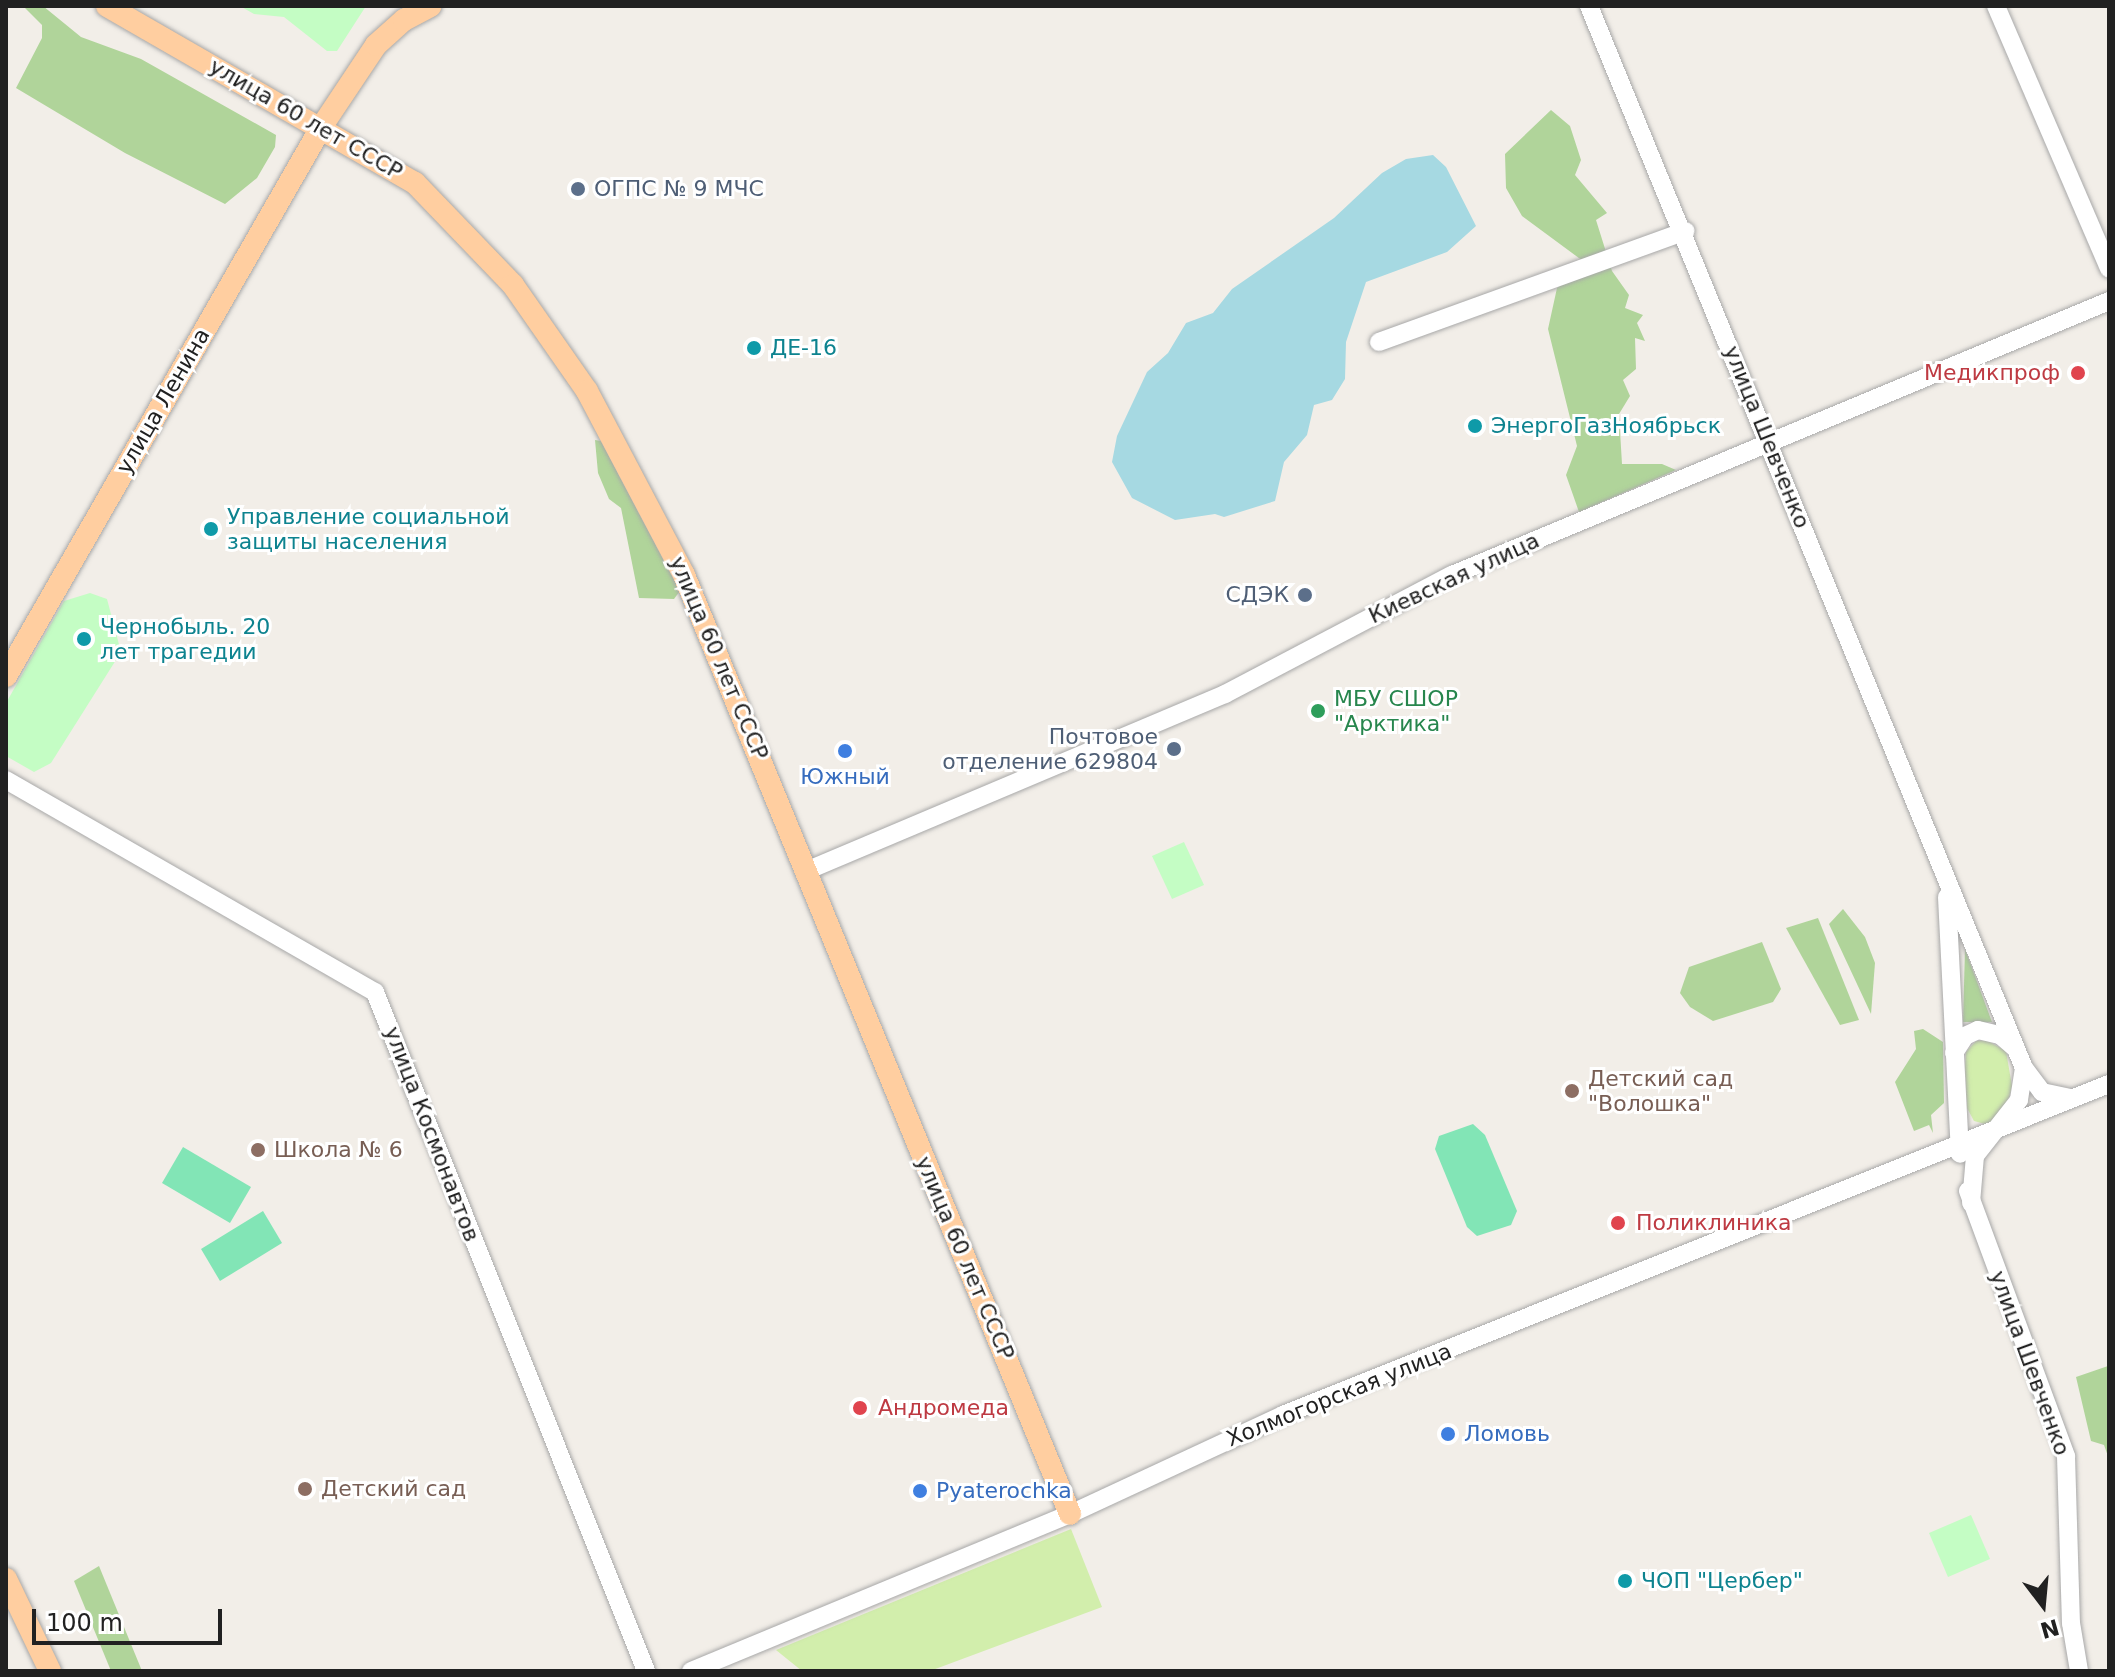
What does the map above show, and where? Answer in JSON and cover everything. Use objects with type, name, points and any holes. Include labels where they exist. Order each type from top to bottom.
[{"type":"main road","name":"улица 60 лет СССР","points":[[107,6],[322,126],[415,183],[451,216],[513,285],[587,391],[673,550],[1070,1514]]},
{"type":"main road","name":"улица Ленина","points":[[6,676],[322,126],[376,45],[404,20],[430,6]]},
{"type":"main road","points":[[6,1579],[50,1671]]},
{"type":"street","name":"улица Шевченко","points":[[1589,6],[1686,231],[1942,870]]},
{"type":"street","points":[[1996,6],[2109,269]]},
{"type":"street","points":[[1379,342],[1686,231]]},
{"type":"street","name":"Киевская улица","points":[[806,871],[1225,694],[1418,590],[1768,441],[2109,301]]},
{"type":"street","name":"улица Космонавтов","points":[[6,780],[329,964],[380,999],[646,1671]]},
{"type":"street","points":[[1942,870],[1953,942],[1955,1100],[1966,1127],[1976,1133],[1992,1132]]},
{"type":"street","points":[[1942,870],[2022,1063],[2019,1100],[1992,1132],[1971,1166],[1971,1203]]},
{"type":"street","points":[[1954,1053],[1965,1036],[1985,1029],[2007,1040],[2050,1097],[2080,1096]]},
{"type":"street","name":"Холмогорская улица","points":[[691,1671],[1070,1514],[1283,1415],[2109,1084]]},
{"type":"street","name":"улица Шевченко","points":[[1955,1100],[1958,1146],[1971,1203],[2066,1456],[2071,1623],[2079,1671]]},
{"type":"green space","points":[[43,6],[81,37],[141,59],[276,135],[275,147],[257,178],[225,204],[125,153],[16,88],[42,38],[42,25],[25,8]]},
{"type":"green space","points":[[240,6],[366,6],[337,51],[327,51],[284,17],[254,14]]},
{"type":"green space","points":[[1551,110],[1570,126],[1581,160],[1575,175],[1607,213],[1596,220],[1612,271],[1629,295],[1625,308],[1643,315],[1637,323],[1645,341],[1635,338],[1636,369],[1623,380],[1630,396],[1619,414],[1622,464],[1662,464],[1676,470],[1579,512],[1566,475],[1577,446],[1548,329],[1557,288],[1587,264],[1522,216],[1506,188],[1505,154]]},
{"type":"green space","points":[[595,440],[601,441],[680,591],[674,599],[639,598],[621,508],[609,499],[598,473]]},
{"type":"green space","points":[[90,593],[107,599],[121,652],[51,763],[34,772],[6,756],[6,703],[64,601]]},
{"type":"green space","points":[[1184,842],[1204,885],[1172,899],[1152,856]]},
{"type":"green space","points":[[1843,909],[1865,937],[1875,963],[1871,1014],[1829,924]]},
{"type":"green space","points":[[1818,918],[1859,1020],[1840,1025],[1786,928]]},
{"type":"green space","points":[[1762,942],[1781,989],[1773,1002],[1713,1021],[1690,1007],[1680,993],[1689,967]]},
{"type":"green space","points":[[1965,949],[1992,1022],[1963,1022]]},
{"type":"green space","points":[[1923,1029],[1943,1042],[1944,1103],[1931,1115],[1933,1133],[1929,1125],[1914,1131],[1895,1082],[1916,1049],[1914,1031]]},
{"type":"green space","points":[[1986,1040],[2006,1051],[2012,1086],[2007,1105],[1996,1120],[1985,1124],[1974,1121],[1967,1108],[1965,1067],[1966,1052],[1976,1041]]},
{"type":"green space","points":[[1473,1124],[1485,1135],[1517,1211],[1511,1225],[1477,1236],[1467,1227],[1435,1149],[1439,1136]]},
{"type":"green space","points":[[183,1147],[251,1187],[230,1223],[162,1183]]},
{"type":"green space","points":[[263,1211],[282,1243],[220,1281],[201,1249]]},
{"type":"green space","points":[[2108,1366],[2109,1459],[2104,1445],[2091,1441],[2076,1377]]},
{"type":"green space","points":[[1971,1515],[1990,1559],[1948,1577],[1929,1533]]},
{"type":"green space","points":[[1071,1529],[1102,1607],[930,1671],[802,1671],[776,1650]]},
{"type":"green space","points":[[99,1566],[142,1671],[111,1671],[74,1581]]},
{"type":"water","points":[[1433,155],[1446,167],[1476,226],[1447,252],[1366,282],[1346,342],[1345,379],[1332,400],[1314,405],[1307,435],[1284,462],[1275,501],[1224,517],[1215,514],[1175,520],[1132,498],[1112,462],[1117,436],[1147,372],[1168,353],[1186,323],[1213,313],[1232,289],[1334,218],[1382,173],[1406,159]]},
{"type":"place","name":"ОГПС № 9 МЧС","points":[[578,189]]},
{"type":"place","name":"ДЕ-16","points":[[754,348]]},
{"type":"place","name":"Медикпроф","points":[[2078,373]]},
{"type":"place","name":"ЭнергоГазНоябрьск","points":[[1475,426]]},
{"type":"place","name":"Управление социальной защиты населения","points":[[211,529]]},
{"type":"place","name":"СДЭК","points":[[1305,595]]},
{"type":"place","name":"Чернобыль. 20 лет трагедии","points":[[84,639]]},
{"type":"place","name":"МБУ СШОР \"Арктика\"","points":[[1318,711]]},
{"type":"place","name":"Почтовое отделение 629804","points":[[1174,749]]},
{"type":"place","name":"Южный","points":[[845,751]]},
{"type":"place","name":"Детский сад \"Волошка\"","points":[[1572,1091]]},
{"type":"place","name":"Школа № 6","points":[[258,1150]]},
{"type":"place","name":"Поликлиника","points":[[1618,1223]]},
{"type":"place","name":"Андромеда","points":[[860,1408]]},
{"type":"place","name":"Ломовь","points":[[1448,1434]]},
{"type":"place","name":"Детский сад","points":[[305,1489]]},
{"type":"place","name":"Pyaterochka","points":[[920,1491]]},
{"type":"place","name":"ЧОП \"Цербер\"","points":[[1625,1581]]}]
